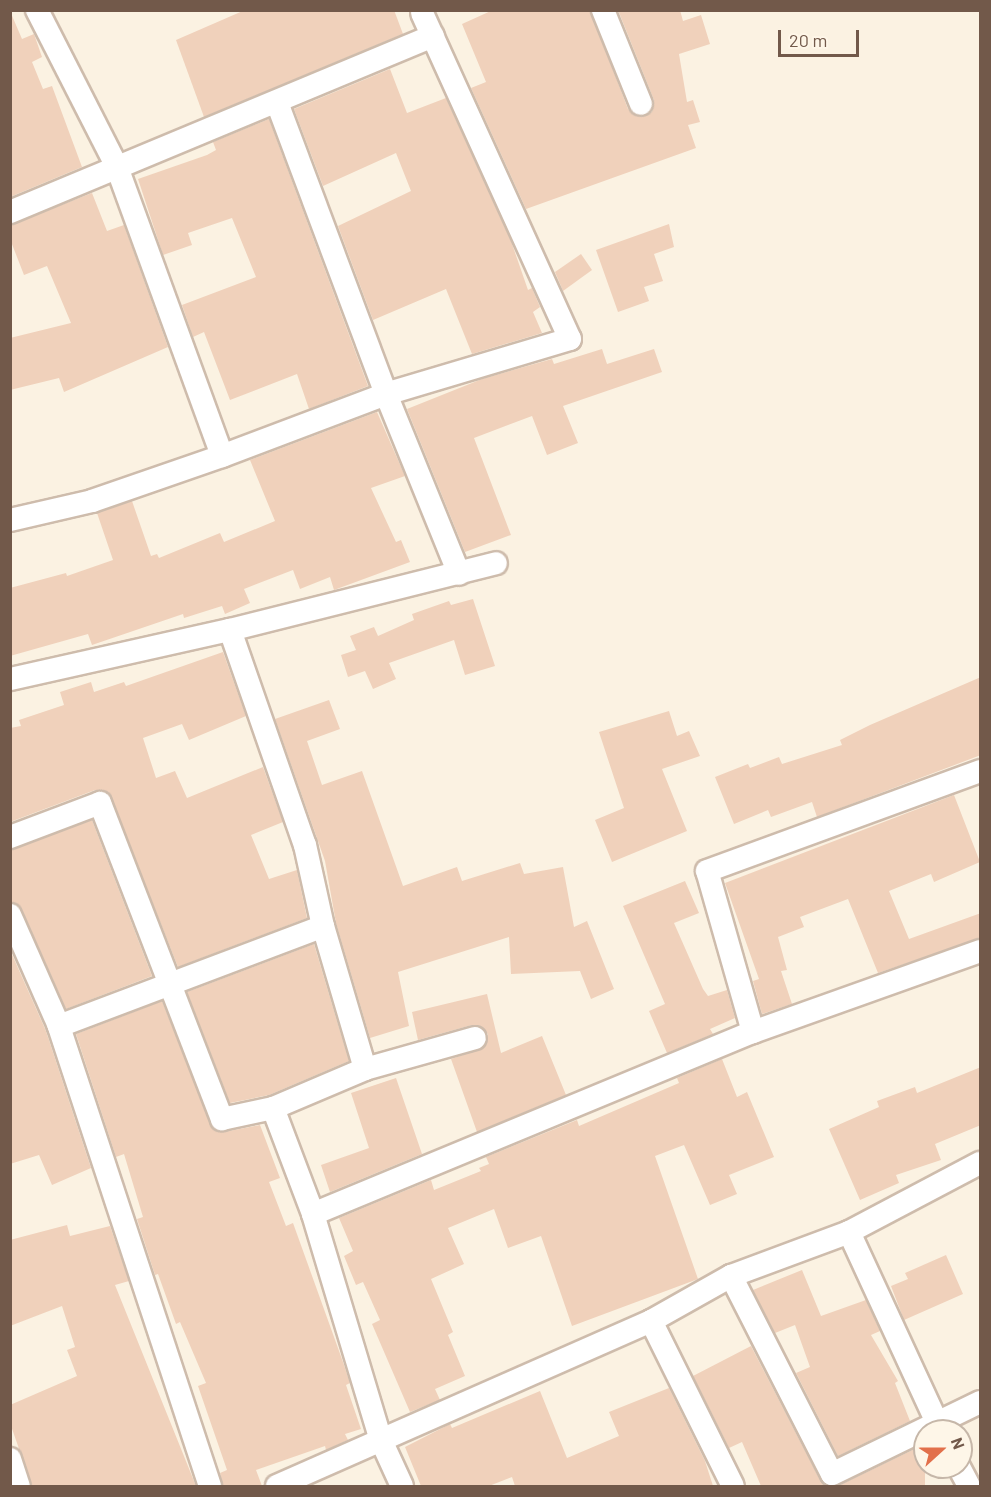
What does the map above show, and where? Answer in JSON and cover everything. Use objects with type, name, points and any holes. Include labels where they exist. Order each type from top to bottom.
[{"type":"street","points":[[603,10],[641,104]]},
{"type":"street","points":[[38,11],[117,167],[222,456]]},
{"type":"street","points":[[10,520],[92,501],[222,456],[386,394],[570,339],[433,36],[424,11]]},
{"type":"street","points":[[10,212],[433,36]]},
{"type":"street","points":[[277,102],[386,394],[459,574]]},
{"type":"street","points":[[10,679],[230,630],[496,563]]},
{"type":"street","points":[[230,630],[305,845],[323,926],[365,1070]]},
{"type":"street","points":[[753,1032],[706,871],[981,771]]},
{"type":"street","points":[[10,837],[100,803],[172,983],[222,1119],[273,1108],[365,1070],[475,1038]]},
{"type":"street","points":[[10,915],[59,1026],[210,1486]]},
{"type":"street","points":[[59,1026],[323,926]]},
{"type":"street","points":[[313,1214],[753,1032],[981,951]]},
{"type":"street","points":[[273,1108],[313,1214],[380,1438],[402,1486]]},
{"type":"street","points":[[277,1486],[380,1438],[651,1321],[731,1276],[849,1232],[981,1163]]},
{"type":"street","points":[[849,1232],[936,1419]]},
{"type":"street","points":[[731,1276],[832,1474],[913,1440]]},
{"type":"street","points":[[651,1321],[733,1486]]},
{"type":"street","points":[[954,1419],[981,1402]]},
{"type":"street","points":[[10,1459],[19,1486]]},
{"type":"building","points":[[245,10],[394,10],[403,34],[204,117],[176,40]]},
{"type":"building","points":[[493,10],[590,10],[628,109],[640,117],[652,112],[654,100],[618,10],[680,10],[683,21],[701,15],[710,44],[679,54],[687,102],[693,100],[700,122],[688,125],[696,148],[526,209],[471,88],[486,82],[462,24]]},
{"type":"building","points":[[10,11],[22,39],[34,34],[42,57],[32,62],[43,89],[52,86],[82,167],[10,197]]},
{"type":"building","points":[[390,69],[407,113],[446,98],[511,241],[528,290],[532,288],[540,307],[533,312],[542,333],[472,354],[446,289],[373,320],[338,226],[411,191],[396,153],[323,186],[294,109]]},
{"type":"building","points":[[269,119],[368,386],[309,409],[297,374],[230,400],[204,332],[193,337],[182,305],[256,277],[232,218],[188,233],[192,245],[163,255],[138,179],[207,155],[216,150],[213,142]]},
{"type":"building","points":[[92,193],[107,231],[124,225],[168,347],[64,392],[59,378],[10,390],[10,338],[71,323],[47,266],[24,275],[10,239],[10,225]]},
{"type":"building","points":[[669,224],[674,247],[654,254],[663,281],[644,287],[649,301],[618,312],[596,250]]},
{"type":"building","points":[[581,254],[592,270],[563,291],[555,272]]},
{"type":"building","points":[[602,349],[607,364],[654,349],[662,372],[563,406],[578,443],[547,455],[532,416],[474,438],[511,535],[465,552],[407,409],[482,379],[552,359],[554,364]]},
{"type":"building","points":[[377,412],[405,476],[371,488],[396,542],[401,540],[410,562],[334,590],[330,577],[300,589],[293,570],[244,589],[250,603],[225,614],[222,606],[184,618],[183,614],[92,645],[88,634],[10,656],[10,588],[66,573],[67,576],[113,560],[97,513],[132,501],[151,556],[157,554],[159,558],[220,533],[224,542],[275,521],[250,460]]},
{"type":"building","points":[[473,599],[495,666],[465,675],[454,640],[389,663],[396,679],[373,689],[365,671],[348,677],[341,655],[356,650],[350,636],[374,627],[378,636],[414,620],[412,614],[449,601],[451,605]]},
{"type":"building","points":[[223,652],[246,716],[189,740],[182,724],[143,738],[156,778],[175,771],[187,798],[263,767],[283,822],[251,835],[269,879],[297,870],[307,918],[178,967],[109,793],[95,790],[10,822],[10,728],[21,726],[19,720],[64,705],[60,692],[91,682],[94,692],[124,682],[126,686]]},
{"type":"building","points":[[981,677],[981,755],[817,817],[812,802],[771,817],[768,810],[734,824],[715,777],[748,764],[750,768],[779,757],[782,764],[842,745],[840,740],[870,725]]},
{"type":"building","points":[[329,700],[340,729],[307,741],[322,785],[362,771],[403,886],[457,867],[462,881],[520,863],[524,874],[563,867],[574,927],[587,921],[614,989],[591,999],[580,971],[511,974],[509,937],[398,972],[409,1026],[370,1038],[336,923],[325,861],[275,719]]},
{"type":"building","points":[[669,711],[677,736],[689,731],[700,756],[662,769],[687,831],[612,862],[595,820],[624,808],[599,732]]},
{"type":"building","points":[[954,795],[980,862],[934,882],[931,874],[889,891],[909,939],[981,913],[981,938],[878,973],[848,899],[800,917],[804,927],[778,937],[787,970],[781,971],[792,1004],[762,1014],[753,981],[759,979],[725,883]]},
{"type":"building","points":[[92,820],[152,976],[66,1009],[22,910],[10,902],[10,850]]},
{"type":"building","points":[[685,881],[699,913],[674,923],[703,989],[708,996],[727,990],[735,1018],[710,1029],[713,1034],[667,1053],[649,1011],[665,1004],[623,906]]},
{"type":"building","points":[[314,944],[349,1061],[269,1095],[230,1103],[187,992]]},
{"type":"building","points":[[10,950],[46,1031],[91,1168],[52,1185],[39,1155],[10,1164]]},
{"type":"building","points":[[487,994],[501,1053],[542,1036],[566,1095],[477,1132],[451,1059],[484,1048],[488,1034],[479,1025],[472,1025],[418,1040],[412,1012]]},
{"type":"building","points":[[162,1001],[213,1129],[224,1132],[260,1125],[280,1178],[269,1182],[286,1226],[293,1223],[350,1383],[346,1385],[361,1429],[345,1434],[348,1440],[326,1450],[325,1446],[256,1470],[262,1486],[223,1486],[220,1473],[227,1470],[198,1386],[206,1383],[180,1322],[176,1324],[158,1274],[155,1275],[137,1219],[143,1217],[124,1154],[116,1157],[76,1034]]},
{"type":"building","points":[[722,1059],[737,1097],[747,1092],[774,1157],[729,1175],[737,1194],[710,1205],[684,1145],[655,1156],[698,1279],[572,1326],[541,1236],[508,1248],[494,1209],[448,1228],[464,1264],[431,1279],[453,1332],[448,1335],[465,1376],[435,1389],[440,1400],[410,1412],[372,1324],[380,1320],[363,1282],[356,1285],[344,1256],[353,1251],[339,1218],[431,1180],[434,1190],[481,1171],[479,1168],[489,1164],[486,1157],[577,1120],[579,1126],[679,1083],[677,1078]]},
{"type":"building","points":[[981,1067],[981,1125],[935,1144],[941,1160],[896,1175],[899,1183],[860,1200],[829,1129],[879,1107],[877,1101],[915,1087],[917,1093]]},
{"type":"building","points":[[396,1078],[422,1154],[330,1192],[321,1165],[369,1148],[351,1093]]},
{"type":"building","points":[[67,1225],[70,1236],[110,1226],[129,1281],[115,1285],[196,1486],[32,1486],[10,1423],[10,1405],[77,1376],[67,1350],[75,1347],[62,1306],[10,1326],[10,1240]]},
{"type":"building","points":[[946,1255],[963,1294],[904,1320],[891,1286],[908,1279],[905,1273]]},
{"type":"building","points":[[802,1270],[821,1316],[866,1300],[880,1331],[871,1335],[898,1381],[895,1383],[910,1421],[838,1456],[796,1373],[810,1367],[795,1325],[775,1333],[753,1290]]},
{"type":"building","points":[[751,1346],[820,1480],[828,1486],[761,1486],[742,1442],[729,1448],[693,1376]]},
{"type":"building","points":[[669,1388],[705,1461],[713,1486],[515,1486],[512,1477],[489,1486],[421,1486],[405,1447],[450,1424],[452,1428],[540,1391],[567,1458],[619,1436],[609,1412]]},
{"type":"building","points":[[913,1450],[913,1479],[925,1479],[925,1486],[838,1486]]}]
